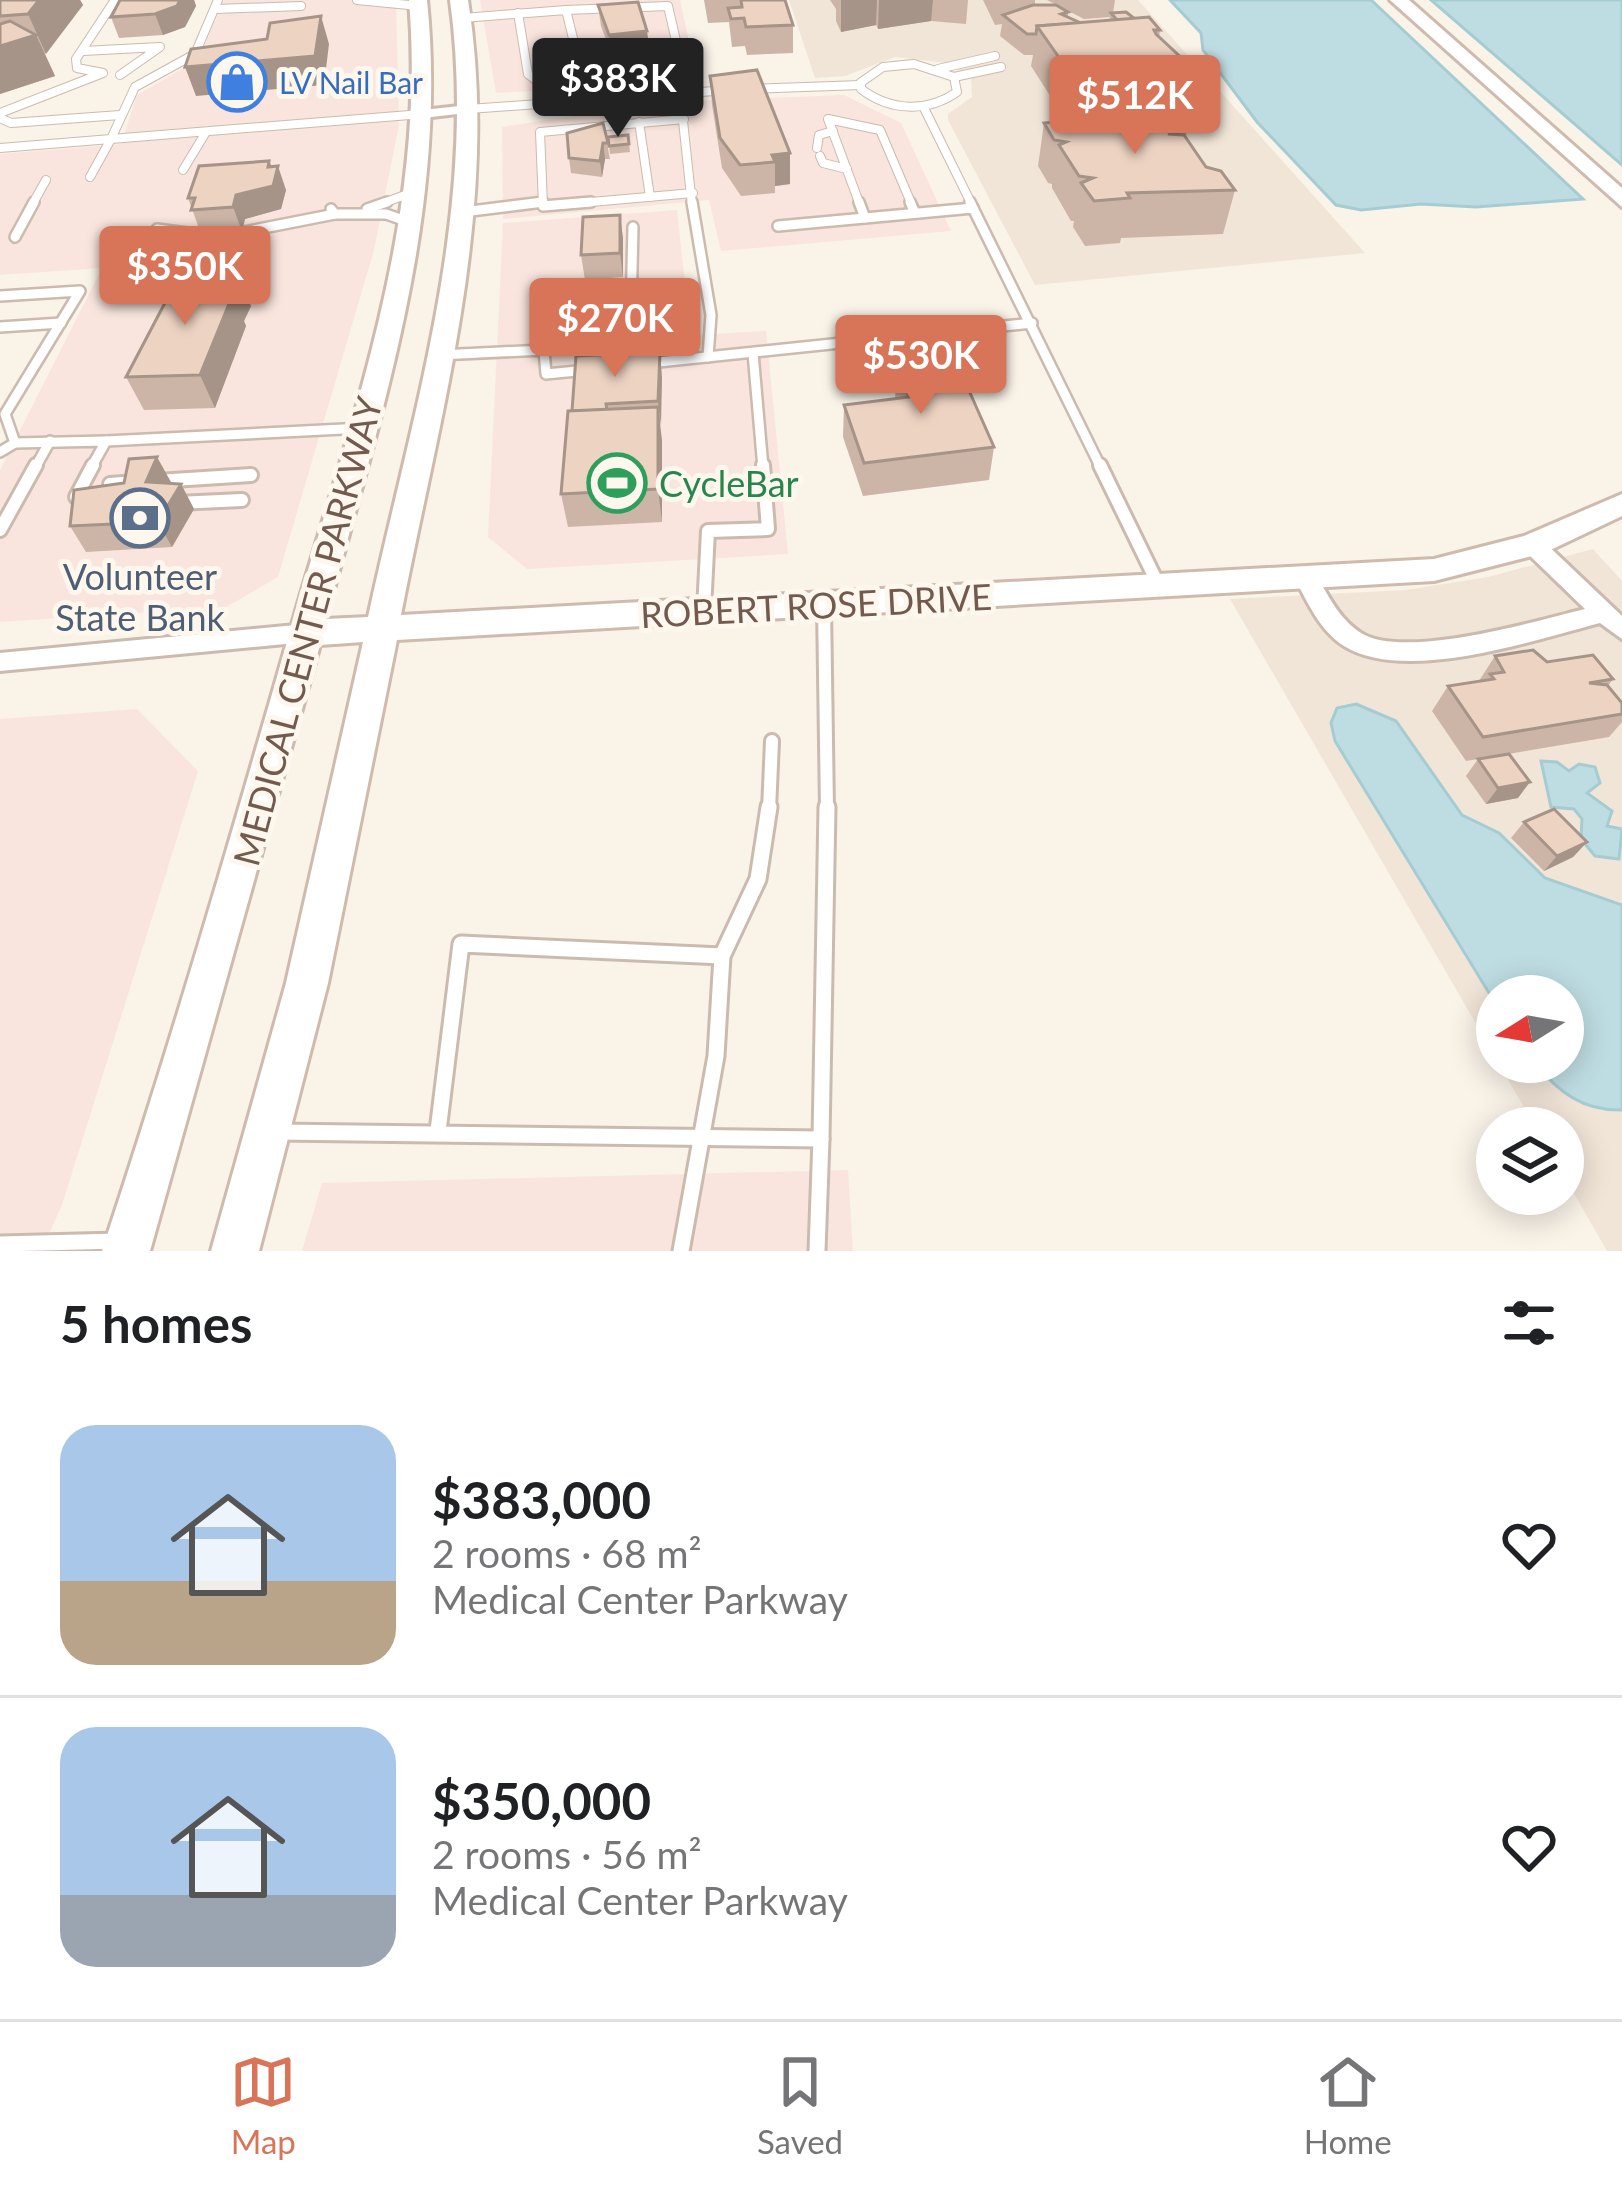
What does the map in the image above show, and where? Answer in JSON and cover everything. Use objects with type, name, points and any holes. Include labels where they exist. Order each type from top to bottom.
[{"type":"main road","points":[[1399,0],[1622,200]]},
{"type":"main road","name":"MEDICAL CENTER PARKWAY","points":[[128,1246],[188,1062],[363,428],[413,207],[423,114],[419,3]]},
{"type":"main road","name":"MEDICAL CENTER PARKWAY","points":[[236,1251],[320,921],[463,212],[469,109],[461,9]]},
{"type":"main road","name":"ROBERT ROSE DRIVE","points":[[306,634],[1434,569],[1533,545],[1622,504]]},
{"type":"street","points":[[423,114],[469,109]]},
{"type":"street","points":[[1533,545],[1613,622]]},
{"type":"street","points":[[1306,579],[1330,621],[1360,645],[1395,652],[1613,622]]},
{"type":"street","name":"ROBERT ROSE DRIVE","points":[[0,662],[306,634]]},
{"type":"lane","points":[[115,0],[76,68],[152,79]]},
{"type":"lane","points":[[354,17],[358,0],[419,3]]},
{"type":"lane","points":[[90,177],[135,87],[194,54],[217,5],[301,6]]},
{"type":"lane","points":[[461,9],[518,13],[668,6],[684,68],[684,119],[711,315],[708,358]]},
{"type":"lane","points":[[566,10],[588,99]]},
{"type":"lane","points":[[518,13],[528,74],[536,80],[684,68]]},
{"type":"lane","points":[[83,51],[160,47],[120,75]]},
{"type":"lane","points":[[861,85],[864,76],[883,67],[938,69],[994,56]]},
{"type":"lane","points":[[938,69],[954,77],[1001,67]]},
{"type":"lane","points":[[103,73],[0,115],[10,123],[120,115]]},
{"type":"lane","points":[[469,109],[861,85],[878,101],[923,106],[957,92],[954,77]]},
{"type":"lane","points":[[923,106],[1160,586]]},
{"type":"lane","points":[[0,148],[423,114]]},
{"type":"lane","points":[[543,206],[540,132],[684,119]]},
{"type":"lane","points":[[865,218],[828,119],[880,130],[916,213]]},
{"type":"lane","points":[[639,122],[650,197]]},
{"type":"lane","points":[[832,131],[818,135],[818,152],[823,163],[847,169]]},
{"type":"lane","points":[[183,170],[206,132]]},
{"type":"lane","points":[[15,237],[46,180]]},
{"type":"lane","points":[[463,212],[694,193]]},
{"type":"lane","points":[[353,212],[413,207]]},
{"type":"lane","points":[[157,229],[188,236],[296,228],[332,211],[386,214],[413,207]]},
{"type":"lane","points":[[778,226],[974,208]]},
{"type":"lane","points":[[611,326],[631,311],[633,227]]},
{"type":"lane","points":[[0,296],[80,291],[3,415],[15,442]]},
{"type":"lane","points":[[0,327],[61,322]]},
{"type":"lane","points":[[642,364],[1032,323]]},
{"type":"lane","points":[[437,355],[544,350],[546,374],[600,368]]},
{"type":"lane","points":[[704,611],[708,531],[768,530],[754,353]]},
{"type":"lane","points":[[0,452],[15,442],[363,428]]},
{"type":"lane","points":[[0,530],[50,441]]},
{"type":"lane","points":[[74,502],[106,441]]},
{"type":"lane","points":[[110,484],[251,476]]},
{"type":"lane","points":[[158,500],[243,495]]},
{"type":"lane","points":[[74,502],[138,497]]},
{"type":"lane","points":[[74,502],[92,507]]},
{"type":"lane","points":[[817,1251],[828,782],[824,604]]},
{"type":"lane","points":[[681,1251],[716,1056],[722,956],[758,879],[768,837],[772,741]]},
{"type":"lane","points":[[438,1131],[461,944],[722,956]]},
{"type":"lane","points":[[266,1133],[438,1131],[821,1139]]},
{"type":"lane","points":[[0,1244],[128,1246]]},
{"type":"shaded area","points":[[224,0],[396,0],[399,125],[374,250],[278,577],[226,607],[0,622],[0,470],[102,268],[0,275],[0,154],[121,144],[137,95],[199,59]]},
{"type":"shaded area","points":[[480,0],[680,0],[698,82],[496,93]]},
{"type":"shaded area","points":[[789,0],[1138,0],[1365,253],[1035,285],[948,120],[948,114],[972,97],[971,78],[947,63],[895,57],[845,76],[815,78]]},
{"type":"shaded area","points":[[844,95],[901,123],[951,231],[721,251],[709,200],[503,219],[502,127],[664,102]]},
{"type":"shaded area","points":[[677,210],[688,312],[680,336],[766,331],[788,554],[527,569],[488,537],[503,223]]},
{"type":"shaded area","points":[[1593,549],[1622,581],[1622,1251],[1607,1251],[1584,1211],[1584,1107],[1524,1107],[1510,1083],[1584,1083],[1584,975],[1476,975],[1476,1024],[1230,599],[1405,590],[1488,577]]},
{"type":"shaded area","points":[[137,709],[198,771],[62,1205],[41,1251],[0,1251],[0,719]]},
{"type":"shaded area","points":[[848,1170],[853,1251],[302,1251],[322,1183]]},
{"type":"water","points":[[1170,0],[1371,0],[1583,199],[1361,210],[1336,205],[1257,122],[1203,50],[1201,33]]},
{"type":"water","points":[[1431,0],[1622,0],[1622,165]]},
{"type":"water","points":[[1356,704],[1396,721],[1462,815],[1499,833],[1545,878],[1622,905],[1622,1110],[1572,1098],[1553,1083],[1584,1083],[1584,975],[1478,975],[1335,741],[1331,723],[1337,708]]},
{"type":"water","points":[[1541,761],[1557,762],[1569,771],[1579,764],[1595,767],[1600,783],[1587,793],[1612,811],[1607,826],[1622,829],[1619,859],[1595,856],[1581,839],[1582,819],[1574,809],[1551,807]]},
{"type":"building","points":[[0,0],[39,0],[28,14],[0,16]]},
{"type":"building","points":[[120,0],[180,0],[177,6],[155,14],[111,17]]},
{"type":"building","points":[[741,0],[785,0],[793,25],[746,27],[744,18],[731,19],[728,8],[742,7]]},
{"type":"building","points":[[638,2],[647,31],[609,35],[598,5]]},
{"type":"building","points":[[1033,5],[1056,5],[1068,12],[1061,14],[1081,23],[1037,26],[1036,34],[1027,34],[1003,15]]},
{"type":"building","points":[[1126,12],[1135,19],[1117,20],[1111,13]]},
{"type":"building","points":[[321,16],[315,56],[185,67],[191,49],[267,39],[270,23]]},
{"type":"building","points":[[1149,17],[1160,30],[1154,30],[1156,34],[1201,76],[1106,79],[1109,82],[1077,85],[1067,70],[1078,67],[1065,66],[1037,26]]},
{"type":"building","points":[[10,21],[36,35],[0,46],[0,24]]},
{"type":"building","points":[[757,70],[790,153],[772,155],[775,162],[740,165],[720,138],[710,76]]},
{"type":"building","points":[[1175,113],[1187,130],[1168,134],[1184,135],[1206,167],[1221,171],[1235,190],[1127,193],[1130,198],[1094,201],[1081,183],[1093,178],[1079,176],[1059,145],[1066,142],[1054,140],[1044,123],[1078,120],[1081,125]]},
{"type":"building","points":[[603,123],[608,143],[603,143],[600,161],[569,158],[567,133]]},
{"type":"building","points":[[628,135],[629,144],[609,146],[608,137]]},
{"type":"building","points":[[269,161],[268,167],[278,166],[273,186],[236,195],[233,207],[191,210],[195,198],[188,198],[199,166]]},
{"type":"building","points":[[620,215],[620,253],[581,255],[583,217]]},
{"type":"building","points":[[238,274],[200,375],[126,377],[178,278]]},
{"type":"building","points":[[660,352],[658,401],[572,411],[576,356]]},
{"type":"building","points":[[955,359],[994,447],[864,463],[844,405],[909,397],[898,366]]},
{"type":"building","points":[[658,407],[658,489],[561,494],[568,411]]},
{"type":"building","points":[[157,457],[146,482],[181,484],[158,522],[70,526],[74,490],[124,483],[129,459]]},
{"type":"building","points":[[1533,650],[1547,662],[1593,655],[1613,679],[1589,683],[1607,685],[1622,703],[1622,714],[1483,737],[1448,686],[1494,679],[1490,674],[1504,672],[1495,656]]},
{"type":"building","points":[[1509,754],[1530,782],[1498,788],[1478,759]]},
{"type":"building","points":[[1554,809],[1587,842],[1557,856],[1524,822]]},
{"type":"place","name":"LV Nail Bar","points":[[237,82]]},
{"type":"place","name":"CycleBar","points":[[617,483]]},
{"type":"place","name":"Volunteer State Bank","points":[[140,518]]}]
